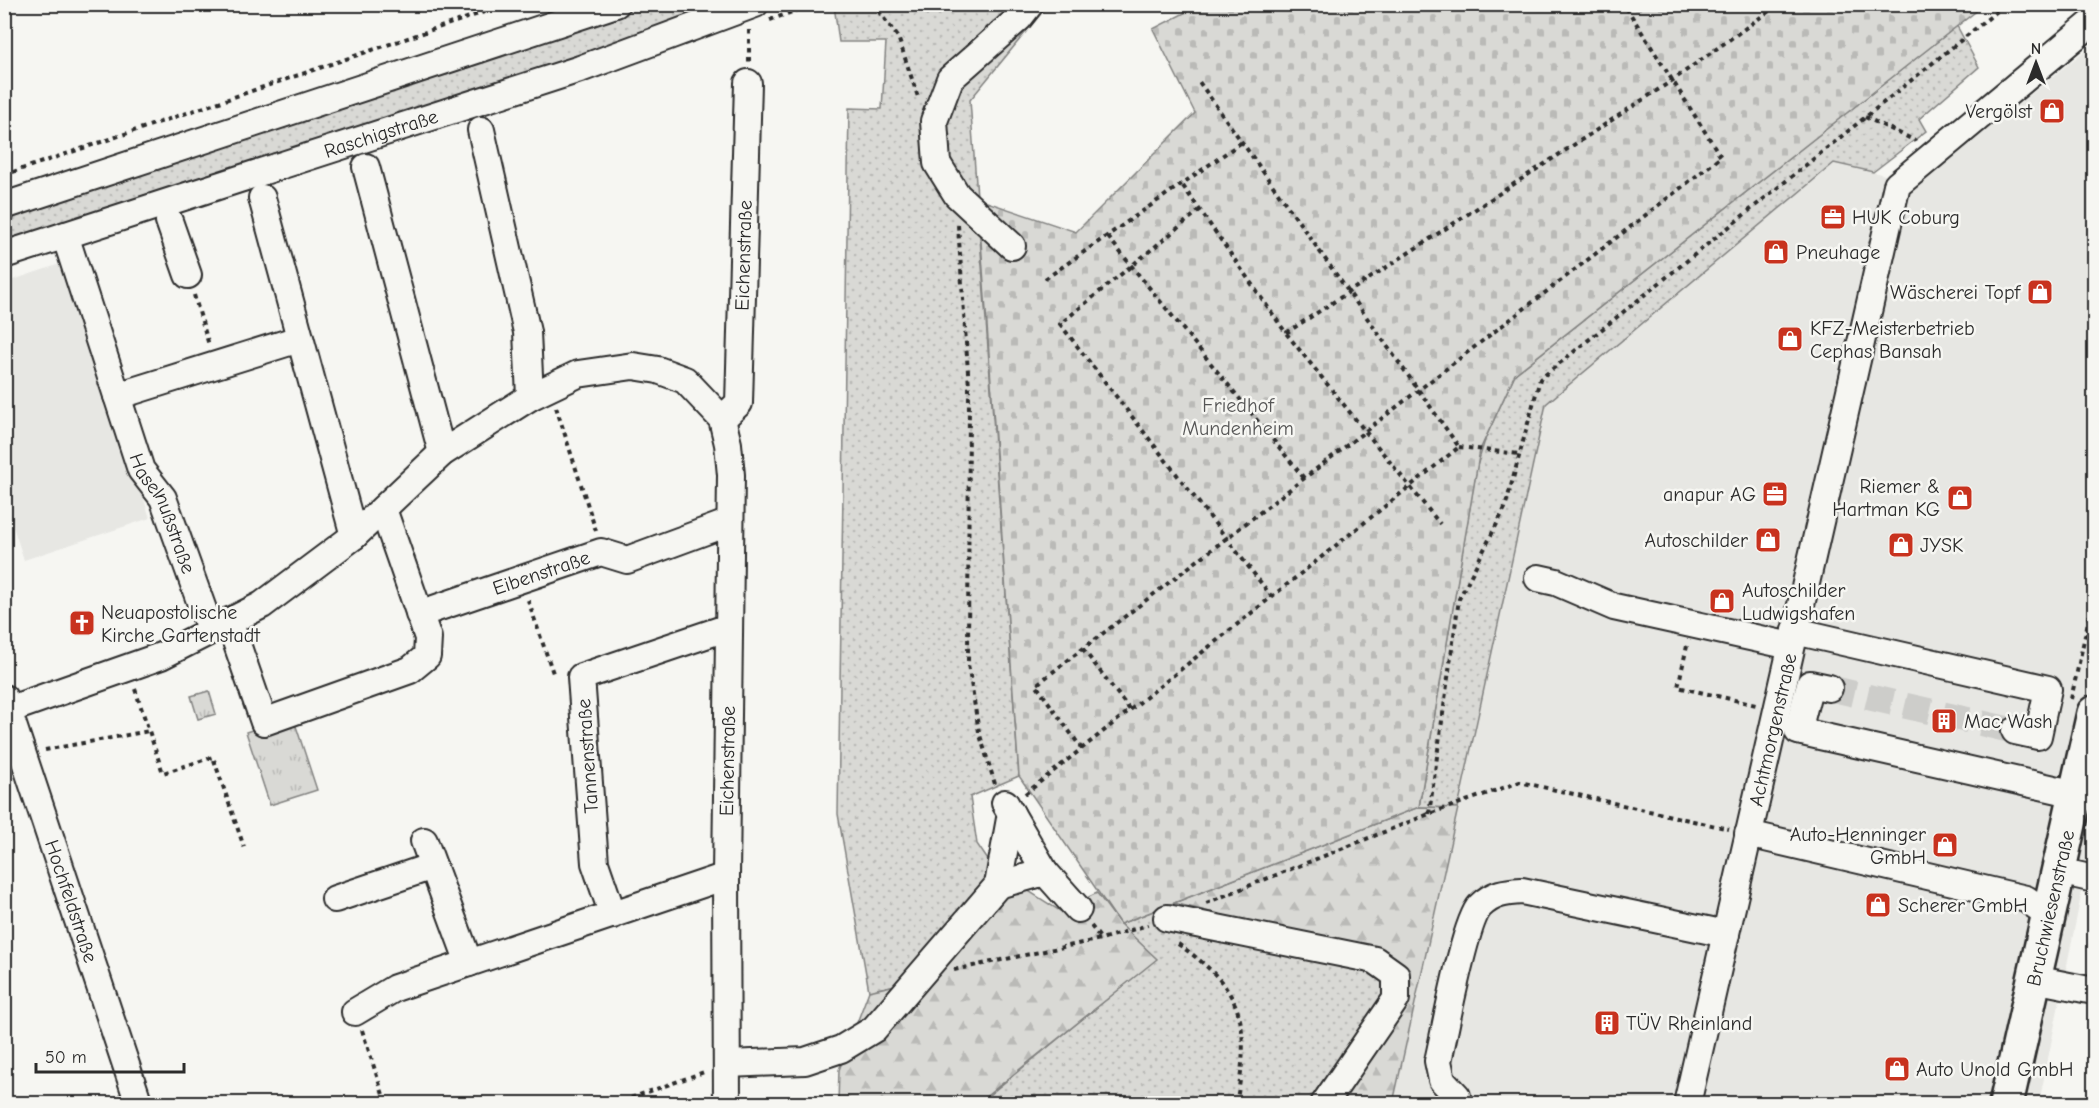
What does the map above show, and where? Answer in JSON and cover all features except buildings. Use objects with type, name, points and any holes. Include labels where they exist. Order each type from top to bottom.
[{"type":"main road","name":"Bruchwiesenstraße","points":[[2006,1104],[2094,713]]},
{"type":"street","points":[[4,206],[616,4]]},
{"type":"street","points":[[1012,246],[957,195],[937,163],[934,121],[950,80],[1019,18],[1030,4]]},
{"type":"street","name":"Raschigstraße","points":[[4,255],[580,69],[752,16]]},
{"type":"street","name":"Achtmorgenstraße","points":[[1687,1104],[1897,184],[2094,21]]},
{"type":"street","name":"Eichenstraße","points":[[727,1104],[726,876],[731,475],[728,444],[722,419],[739,403],[748,83]]},
{"type":"street","points":[[481,130],[527,332],[538,393]]},
{"type":"street","points":[[366,167],[442,453]]},
{"type":"street","points":[[262,198],[354,536]]},
{"type":"street","points":[[170,221],[188,275]]},
{"type":"street","name":"Haselnußstraße","points":[[65,235],[141,470],[163,498],[220,625]]},
{"type":"street","points":[[117,396],[299,339]]},
{"type":"street","points":[[6,704],[129,668],[161,656],[262,605],[354,536],[442,453],[538,393],[578,374],[633,366],[658,370],[685,380],[722,419]]},
{"type":"street","points":[[220,625],[264,722],[410,670],[427,656],[428,638],[382,509]]},
{"type":"street","name":"Eibenstraße","points":[[419,614],[601,552],[627,560],[730,522]]},
{"type":"street","points":[[1538,578],[1556,582],[1614,607],[1688,623],[1793,639],[2049,689],[2038,736],[2015,730]]},
{"type":"street","name":"Tannenstraße","points":[[613,915],[595,863],[581,677],[729,627]]},
{"type":"street","points":[[1829,688],[1810,684],[1798,731],[2076,794]]},
{"type":"street","name":"Hochfeldstraße","points":[[6,704],[139,1104]]},
{"type":"street","points":[[1008,808],[1045,872],[1078,909]]},
{"type":"street","points":[[727,1064],[805,1061],[841,1049],[874,1029],[998,885],[1008,808]]},
{"type":"street","points":[[1749,834],[2026,899],[2049,915]]},
{"type":"street","points":[[424,841],[469,963]]},
{"type":"street","points":[[335,899],[433,866]]},
{"type":"street","points":[[2059,871],[2094,879]]},
{"type":"street","points":[[998,885],[1045,872]]},
{"type":"street","points":[[356,1012],[395,988],[726,876]]},
{"type":"street","points":[[1457,1096],[1442,1080],[1438,1061],[1468,932],[1479,907],[1498,893],[1522,891],[1726,934]]},
{"type":"street","points":[[1165,929],[1375,960],[1396,975],[1396,999],[1324,1104]]},
{"type":"street","points":[[2034,979],[2094,991]]},
{"type":"path","points":[[4,176],[508,4]]},
{"type":"path","points":[[873,4],[898,37],[915,96],[934,121]]},
{"type":"path","points":[[1082,749],[1036,685],[1720,157],[1624,4]]},
{"type":"path","points":[[1286,333],[1673,80],[1779,4]]},
{"type":"path","points":[[1428,814],[1460,599],[1505,508],[1540,379],[2006,4]]},
{"type":"path","points":[[748,83],[752,16]]},
{"type":"path","points":[[1197,80],[1459,447]]},
{"type":"path","points":[[1865,117],[1938,150]]},
{"type":"path","points":[[1045,279],[1184,186],[1242,142]]},
{"type":"path","points":[[1184,186],[1286,333],[1440,524]]},
{"type":"path","points":[[957,195],[969,387],[968,664],[979,732],[996,786],[1008,808],[1459,447],[1519,454]]},
{"type":"path","points":[[1200,210],[1060,324],[1272,597]]},
{"type":"path","points":[[1108,237],[1304,478]]},
{"type":"path","points":[[188,275],[215,366]]},
{"type":"path","points":[[538,393],[557,410],[601,552]]},
{"type":"path","points":[[521,580],[554,676]]},
{"type":"path","points":[[1688,623],[1689,640],[1678,687],[1777,710]]},
{"type":"path","points":[[1083,649],[1130,710]]},
{"type":"path","points":[[129,668],[163,773],[213,757],[244,847]]},
{"type":"path","points":[[23,754],[149,731]]},
{"type":"path","points":[[1165,929],[1428,814],[1520,782],[1749,834]]},
{"type":"path","points":[[918,978],[1101,939],[1151,924],[1165,929],[1217,975],[1238,1007],[1244,1063],[1236,1104]]},
{"type":"path","points":[[356,1012],[386,1104]]},
{"type":"path","points":[[614,1104],[727,1064]]},
{"type":"shaded area","points":[[2094,43],[2094,889],[2083,886],[2039,1103],[1393,1104],[1546,404],[1834,162],[1920,184]]},
{"type":"shaded area","points":[[66,262],[150,518],[24,560],[5,502],[4,283]]},
{"type":"green space","points":[[616,5],[755,5],[5,255],[4,206]]},
{"type":"green space","points":[[834,5],[1048,5],[970,100],[1019,776],[970,797],[977,844],[994,869],[905,983],[869,991],[838,814],[849,108],[882,109],[886,42],[839,42]]},
{"type":"green space","name":"Friedhof Mundenheim","points":[[1200,5],[1984,5],[1515,374],[1480,450],[1419,807],[1120,924],[1019,776],[978,199],[1076,232],[1195,113],[1153,29]]},
{"type":"green space","points":[[1957,26],[1979,67],[1919,119],[1926,131],[1873,172],[1834,163],[1546,404],[1458,808],[1419,807],[1477,466],[1486,437],[1515,374]]},
{"type":"green space","points":[[209,691],[216,714],[198,719],[191,696]]},
{"type":"green space","points":[[293,717],[317,790],[270,805],[246,732]]},
{"type":"green space","points":[[1419,807],[1458,808],[1393,1103],[1332,1103],[1402,999],[1377,954],[1174,903]]},
{"type":"green space","points":[[994,869],[1060,911],[1097,893],[1120,924],[1157,959],[978,1103],[838,1104],[839,1070],[869,991],[905,983]]},
{"type":"green space","points":[[1174,903],[1377,954],[1401,972],[1332,1103],[978,1104],[1156,959],[1120,924]]},
{"type":"tunnel","points":[[1829,688],[2015,731]]},
{"type":"place","name":"Vergölst","points":[[2052,111]]},
{"type":"place","name":"HUK Coburg","points":[[1833,217]]},
{"type":"place","name":"Pneuhage","points":[[1776,252]]},
{"type":"place","name":"Wäscherei Topf","points":[[2040,292]]},
{"type":"place","name":"KFZ-Meisterbetrieb Cephas Bansah","points":[[1790,339]]},
{"type":"place","name":"anapur AG","points":[[1775,494]]},
{"type":"place","name":"Riemer & Hartman KG","points":[[1960,498]]},
{"type":"place","name":"Autoschilder","points":[[1768,540]]},
{"type":"place","name":"JYSK","points":[[1901,545]]},
{"type":"place","name":"Autoschilder Ludwigshafen","points":[[1722,601]]},
{"type":"place","name":"Neuapostolische Kirche Gartenstadt","points":[[82,623]]},
{"type":"place","name":"Mac Wash","points":[[1944,721]]},
{"type":"place","name":"Auto-Henninger GmbH","points":[[1945,845]]},
{"type":"place","name":"Scherer GmbH","points":[[1878,905]]},
{"type":"place","name":"TÜV Rheinland","points":[[1607,1023]]},
{"type":"place","name":"Auto Unold GmbH","points":[[1897,1069]]}]
